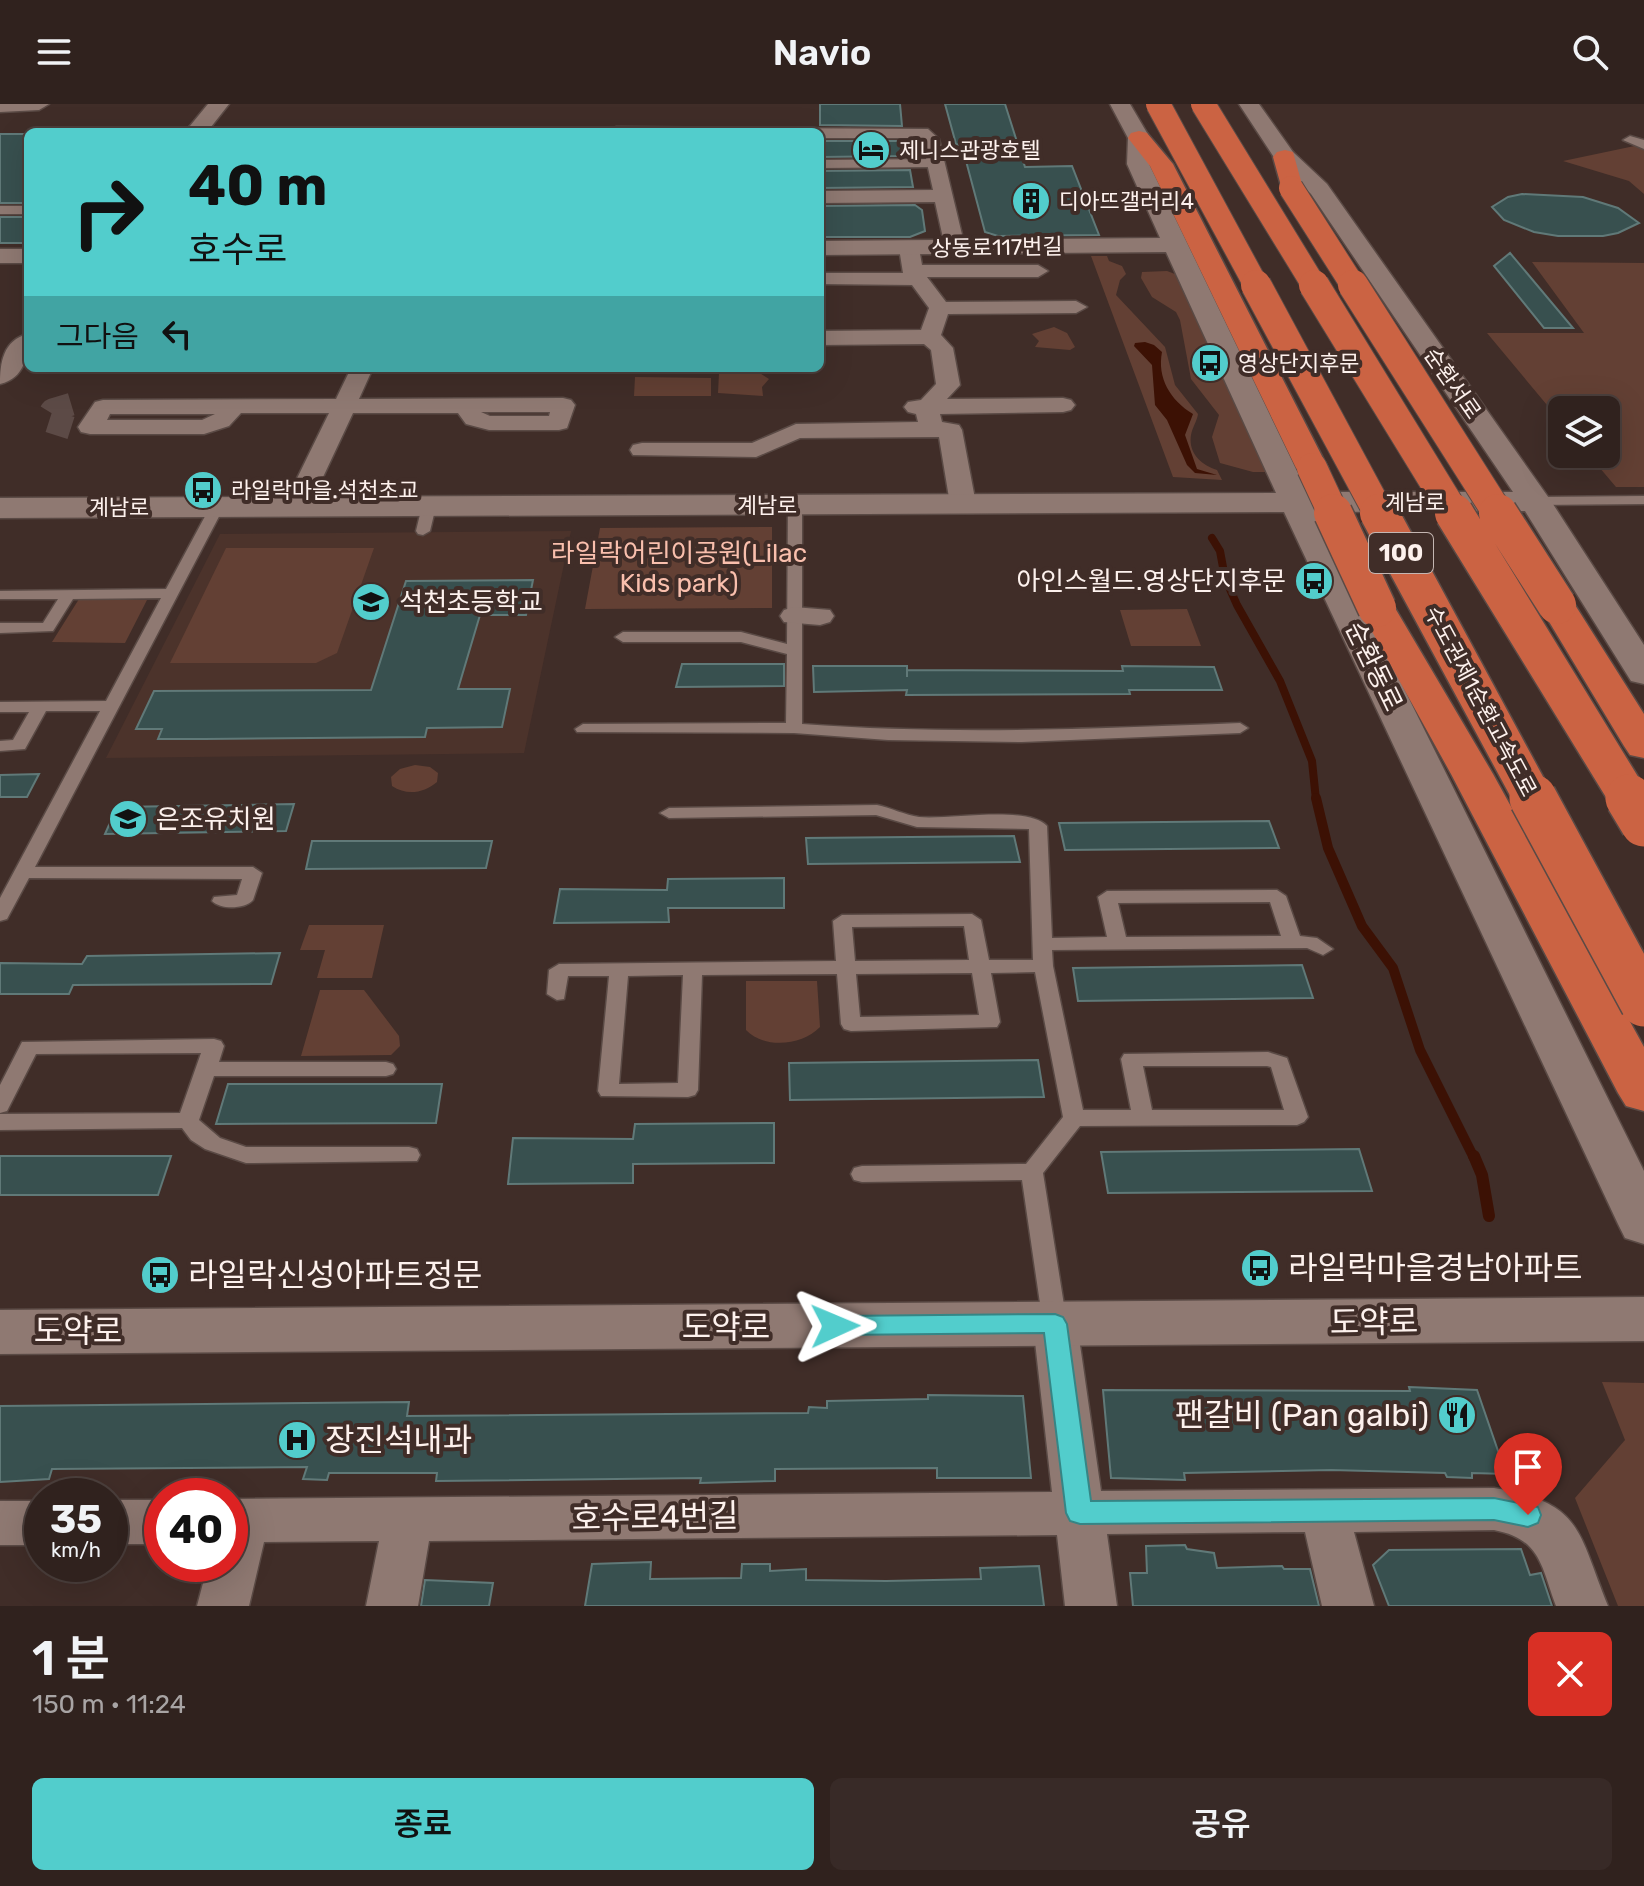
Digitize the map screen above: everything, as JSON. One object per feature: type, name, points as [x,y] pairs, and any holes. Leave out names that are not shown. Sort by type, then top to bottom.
[{"type":"highway","name":"수도권제1순환고속도로","points":[[1158,104],[1644,1003]]},
{"type":"highway","name":"100","points":[[1203,104],[1644,823]]},
{"type":"highway","points":[[1139,138],[1161,164],[1377,608],[1480,788],[1644,1093]]},
{"type":"highway","points":[[1285,157],[1291,188],[1644,746]]},
{"type":"street","points":[[0,106],[39,104]]},
{"type":"street","points":[[199,128],[219,104]]},
{"type":"street","name":"순환서로","points":[[1249,104],[1285,157],[1319,189],[1535,501],[1644,673]]},
{"type":"street","name":"순환동로","points":[[1120,105],[1139,138],[1138,164],[1295,502],[1644,1224]]},
{"type":"street","points":[[824,131],[907,131],[922,133],[930,139],[955,247]]},
{"type":"street","points":[[824,164],[936,163]]},
{"type":"street","points":[[824,197],[943,196]]},
{"type":"street","points":[[0,210],[24,210]]},
{"type":"street","name":"상동로117번길","points":[[824,249],[913,266],[955,247],[1175,245]]},
{"type":"street","points":[[0,256],[24,256]]},
{"type":"street","points":[[826,279],[913,266],[1038,271]]},
{"type":"street","points":[[913,266],[940,308]]},
{"type":"street","points":[[940,308],[1076,307]]},
{"type":"street","points":[[929,337],[940,308]]},
{"type":"street","points":[[824,338],[929,337],[942,348],[948,385],[936,422],[963,504]]},
{"type":"street","points":[[0,376],[24,347]]},
{"type":"street","points":[[296,507],[360,372]]},
{"type":"street","points":[[642,450],[756,450],[796,431],[936,422],[1051,429],[1054,405]]},
{"type":"street","points":[[81,428],[103,407],[465,406]]},
{"type":"street","name":"계남로","points":[[0,508],[296,507],[426,519],[795,505],[1535,501]]},
{"type":"street","name":"도약로","points":[[0,1332],[1644,1319]]},
{"type":"street","points":[[1055,1324],[1091,1606]]},
{"type":"street","name":"호수로4번길","points":[[248,1521],[1494,1509],[1528,1515],[1554,1534],[1582,1606]]},
{"type":"street","points":[[1324,1511],[1348,1606]]},
{"type":"street","points":[[392,1606],[408,1519]]},
{"type":"street","points":[[223,1606],[227,1582]]},
{"type":"lane","points":[[1535,501],[1644,500]]},
{"type":"lane","points":[[794,728],[794,651],[807,616],[795,505]]},
{"type":"lane","points":[[2,908],[217,507]]},
{"type":"lane","points":[[0,595],[171,593]]},
{"type":"lane","points":[[0,628],[48,628],[68,594]]},
{"type":"lane","points":[[623,637],[741,637],[794,651]]},
{"type":"lane","points":[[0,707],[111,706]]},
{"type":"lane","points":[[0,746],[19,745],[40,707]]},
{"type":"lane","points":[[583,729],[794,728],[888,735],[1007,737],[1240,728]]},
{"type":"lane","points":[[669,813],[877,810],[917,822],[1026,822],[1038,826],[1043,966],[1074,1118],[1032,1172],[1055,1324]]},
{"type":"lane","points":[[23,872],[253,873],[244,900],[221,901]]},
{"type":"lane","points":[[1118,943],[1107,897],[1277,896],[1292,942]]},
{"type":"lane","points":[[972,920],[990,1022],[851,1024],[846,968],[842,921],[972,920]]},
{"type":"lane","points":[[1043,944],[1310,942],[1323,949]]},
{"type":"lane","points":[[557,994],[559,970],[1043,966]]},
{"type":"lane","points":[[619,970],[608,1091],[688,1090],[693,969]]},
{"type":"lane","points":[[0,1106],[29,1047],[214,1046],[188,1120],[195,1133],[221,1149],[246,1155],[409,1155]]},
{"type":"lane","points":[[1074,1118],[1297,1117],[1280,1063],[1268,1059],[1131,1059],[1143,1117]]},
{"type":"lane","points":[[206,1069],[386,1069]]},
{"type":"lane","points":[[0,1122],[188,1120]]},
{"type":"lane","points":[[862,1174],[1032,1172]]},
{"type":"shaded area","points":[[1145,342],[1162,352],[1162,371],[1167,388],[1193,414],[1185,435],[1197,469],[1217,475],[1195,473],[1187,465],[1167,420],[1155,405],[1152,365],[1134,346],[1135,343]]},
{"type":"shaded area","name":"석천초등학교","points":[[571,531],[524,753],[106,758],[220,534]]},
{"type":"green space","points":[[1644,144],[1644,194],[1629,181],[1563,161]]},
{"type":"green space","points":[[1091,256],[1107,256],[1109,261],[1122,266],[1126,274],[1120,280],[1116,295],[1165,347],[1175,385],[1198,414],[1191,435],[1194,453],[1206,465],[1217,470],[1222,480],[1173,477]]},
{"type":"green space","points":[[1532,262],[1644,263],[1644,487],[1616,487],[1600,468],[1620,468],[1620,396],[1548,396],[1548,406],[1487,333],[1584,333]]},
{"type":"green space","points":[[1167,271],[1175,274],[1266,472],[1253,472],[1220,463],[1212,437],[1219,415],[1191,379],[1180,320],[1176,312],[1152,297],[1141,278],[1142,272]]},
{"type":"green space","points":[[1054,327],[1067,333],[1075,347],[1070,350],[1035,347],[1039,341],[1032,334]]},
{"type":"green space","points":[[758,372],[769,379],[762,387],[763,396],[718,393],[719,373]]},
{"type":"green space","points":[[635,377],[711,378],[711,396],[634,396]]},
{"type":"green space","name":"라일락어린이공원(Lilac Kids park)","points":[[772,527],[772,608],[585,609],[600,528]]},
{"type":"green space","points":[[226,548],[374,548],[337,653],[316,663],[170,663]]},
{"type":"green space","points":[[79,599],[147,600],[125,643],[52,642]]},
{"type":"green space","points":[[1187,609],[1201,646],[1131,646],[1120,610]]},
{"type":"green space","points":[[415,765],[430,767],[438,773],[437,782],[415,792],[392,786],[391,777],[400,769]]},
{"type":"green space","points":[[309,925],[384,925],[372,978],[317,978],[325,950],[300,950]]},
{"type":"green space","points":[[746,981],[817,981],[820,1027],[803,1038],[783,1043],[754,1036],[746,1030]]},
{"type":"green space","points":[[320,990],[364,990],[399,1036],[400,1046],[391,1055],[301,1056]]},
{"type":"green space","points":[[1602,1382],[1644,1383],[1644,1606],[1618,1606],[1575,1498],[1625,1440]]},
{"type":"building","points":[[820,104],[900,104],[902,126],[820,125]]},
{"type":"building","name":"디아뜨갤러리4","points":[[945,104],[1005,104],[1025,167],[1072,166],[1099,235],[998,236],[985,232],[962,146],[956,144]]},
{"type":"building","points":[[0,134],[24,134],[24,203],[0,203]]},
{"type":"building","name":"제니스관광호텔","points":[[824,141],[902,141],[903,156],[824,157]]},
{"type":"building","points":[[910,170],[913,187],[824,188],[824,171]]},
{"type":"building","points":[[1522,194],[1583,197],[1618,208],[1639,223],[1603,236],[1558,236],[1534,232],[1504,220],[1492,207],[1508,197]]},
{"type":"building","points":[[915,205],[922,210],[925,231],[910,237],[824,237],[824,206]]},
{"type":"building","points":[[0,217],[24,217],[24,243],[0,243]]},
{"type":"building","points":[[1510,253],[1573,328],[1544,328],[1494,266]]},
{"type":"building","points":[[533,580],[526,615],[480,615],[458,689],[510,689],[502,727],[427,728],[425,737],[204,739],[158,739],[162,729],[136,729],[154,691],[371,690],[406,581]]},
{"type":"building","points":[[682,664],[784,664],[784,686],[676,687]]},
{"type":"building","points":[[813,666],[907,666],[907,670],[1123,671],[1122,666],[1214,667],[1222,690],[1129,690],[1130,694],[906,695],[907,690],[814,692]]},
{"type":"building","points":[[39,774],[27,797],[0,797],[0,775]]},
{"type":"building","points":[[294,804],[286,831],[105,834],[117,807]]},
{"type":"building","points":[[1269,821],[1279,848],[1065,850],[1059,823]]},
{"type":"building","points":[[1014,836],[1020,862],[808,864],[806,838]]},
{"type":"building","points":[[312,841],[492,841],[486,868],[306,869]]},
{"type":"building","points":[[784,878],[784,908],[668,908],[669,922],[554,923],[560,889],[667,890],[668,879]]},
{"type":"building","points":[[280,953],[271,984],[73,985],[69,994],[0,994],[0,963],[82,964],[87,956]]},
{"type":"building","points":[[1302,965],[1313,998],[1078,1001],[1073,968]]},
{"type":"building","points":[[1038,1060],[1044,1097],[790,1100],[789,1063]]},
{"type":"building","points":[[228,1084],[442,1084],[436,1123],[216,1124]]},
{"type":"building","points":[[774,1123],[774,1163],[633,1164],[633,1183],[508,1184],[513,1138],[633,1139],[635,1124]]},
{"type":"building","points":[[1359,1149],[1372,1191],[1108,1193],[1101,1152]]},
{"type":"building","points":[[0,1156],[171,1156],[158,1195],[0,1195]]},
{"type":"building","points":[[1409,1387],[1477,1390],[1506,1474],[1472,1473],[1472,1478],[1447,1477],[1445,1473],[1331,1470],[1184,1473],[1185,1480],[1111,1478],[1103,1390],[1410,1391]]},
{"type":"building","points":[[928,1395],[1023,1396],[1031,1478],[937,1478],[937,1468],[775,1469],[775,1481],[700,1483],[701,1478],[436,1481],[437,1473],[329,1473],[327,1480],[303,1479],[307,1467],[52,1469],[49,1478],[0,1482],[0,1406],[409,1402],[407,1416],[808,1413],[809,1407],[827,1408],[827,1401],[928,1399]]},
{"type":"building","points":[[1185,1545],[1187,1549],[1214,1553],[1217,1568],[1282,1566],[1284,1569],[1310,1569],[1319,1606],[1133,1606],[1130,1573],[1147,1573],[1146,1546]]},
{"type":"building","points":[[1521,1549],[1530,1575],[1541,1573],[1552,1606],[1389,1606],[1373,1565],[1389,1550]]},
{"type":"building","points":[[651,1562],[650,1579],[741,1578],[742,1564],[770,1564],[770,1571],[806,1569],[806,1580],[886,1581],[981,1579],[980,1568],[1039,1566],[1044,1606],[585,1606],[592,1564]]},
{"type":"building","points":[[425,1580],[493,1583],[489,1606],[421,1606]]},
{"type":"waterway","points":[[1212,538],[1220,551],[1225,578],[1237,605],[1280,681],[1312,761],[1316,800]]},
{"type":"waterway","points":[[1316,798],[1328,848],[1362,926],[1393,968],[1420,1050],[1474,1158]]},
{"type":"waterway","points":[[1474,1156],[1482,1175],[1489,1216]]},
{"type":"tunnel","points":[[71,428],[46,420],[52,410],[72,404]]},
{"type":"place","name":"제니스관광호텔","points":[[871,150]]},
{"type":"place","name":"디아뜨갤러리4","points":[[1031,201]]},
{"type":"place","name":"영상단지후문","points":[[1210,363]]},
{"type":"place","name":"라일락마을.석천초교","points":[[203,490]]},
{"type":"place","name":"아인스월드.영상단지후문","points":[[1314,581]]},
{"type":"place","name":"석천초등학교","points":[[371,602]]},
{"type":"place","name":"은조유치원","points":[[128,819]]},
{"type":"place","name":"라일락마을경남아파트","points":[[1260,1268]]},
{"type":"place","name":"라일락신성아파트정문","points":[[160,1275]]},
{"type":"place","name":"팬갈비 (Pan galbi)","points":[[1457,1415]]},
{"type":"place","name":"장진석내과","points":[[297,1440]]},
{"type":"route","points":[[835,1326],[1055,1324],[1080,1513],[1494,1509],[1528,1515]]}]
